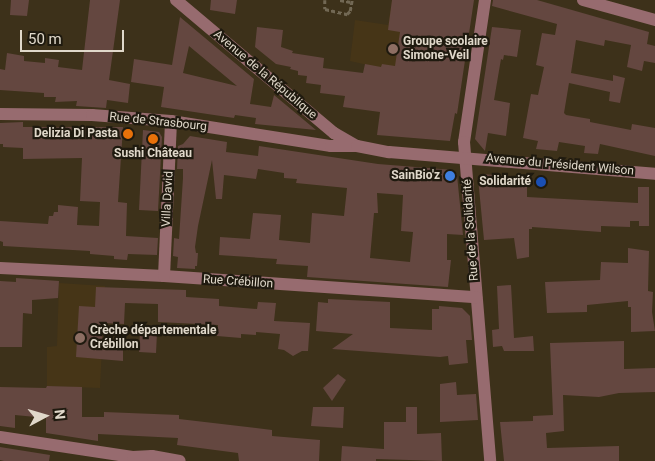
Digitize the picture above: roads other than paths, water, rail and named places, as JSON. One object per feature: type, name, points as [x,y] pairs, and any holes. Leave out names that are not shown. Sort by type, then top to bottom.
[{"type":"street","name":"Avenue de la République","points":[[176,0],[334,133],[357,146]]},
{"type":"street","name":"Rue de la Solidarité","points":[[485,0],[464,142],[490,461]]},
{"type":"street","points":[[583,0],[655,20]]},
{"type":"street","name":"Rue de Strasbourg","points":[[0,114],[92,115],[171,121],[316,143],[357,146],[389,152],[465,158]]},
{"type":"street","name":"Villa David","points":[[164,276],[171,121]]},
{"type":"street","points":[[316,143],[326,126]]},
{"type":"street","name":"Avenue du Président Wilson","points":[[465,158],[655,174]]},
{"type":"street","name":"Rue Crébillon","points":[[0,268],[164,276],[476,297]]},
{"type":"street","points":[[0,437],[133,457],[152,456],[180,461]]},
{"type":"place","name":"Groupe scolaire Simone-Veil","points":[[393,49]]},
{"type":"place","name":"Delizia Di Pasta","points":[[128,134]]},
{"type":"place","name":"Sushi Château","points":[[153,139]]},
{"type":"place","name":"SainBio'z","points":[[450,176]]},
{"type":"place","name":"Solidarité","points":[[541,182]]},
{"type":"place","name":"Crèche départementale Crébillon","points":[[80,338]]}]
